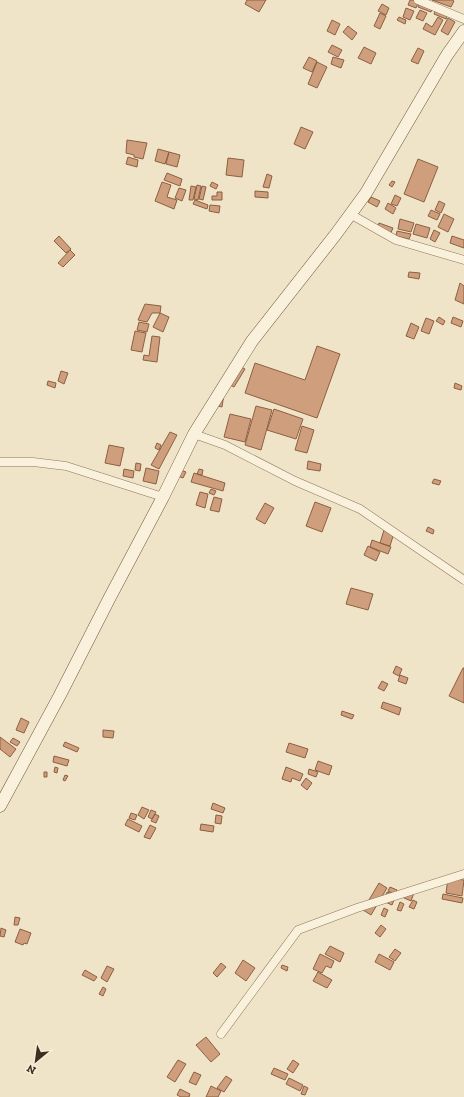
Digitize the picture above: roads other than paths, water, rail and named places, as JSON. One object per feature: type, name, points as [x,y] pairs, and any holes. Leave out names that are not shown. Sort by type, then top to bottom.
[{"type":"street","points":[[418,0],[464,19]]},
{"type":"street","points":[[0,806],[60,695],[194,434],[252,341],[366,193],[446,54],[464,31]]},
{"type":"street","points":[[350,214],[396,240],[464,260]]},
{"type":"street","points":[[194,434],[225,445],[295,481],[360,509],[464,580]]},
{"type":"street","points":[[0,462],[33,462],[66,466],[163,497]]},
{"type":"street","points":[[221,1034],[298,930],[357,908],[464,874]]}]
